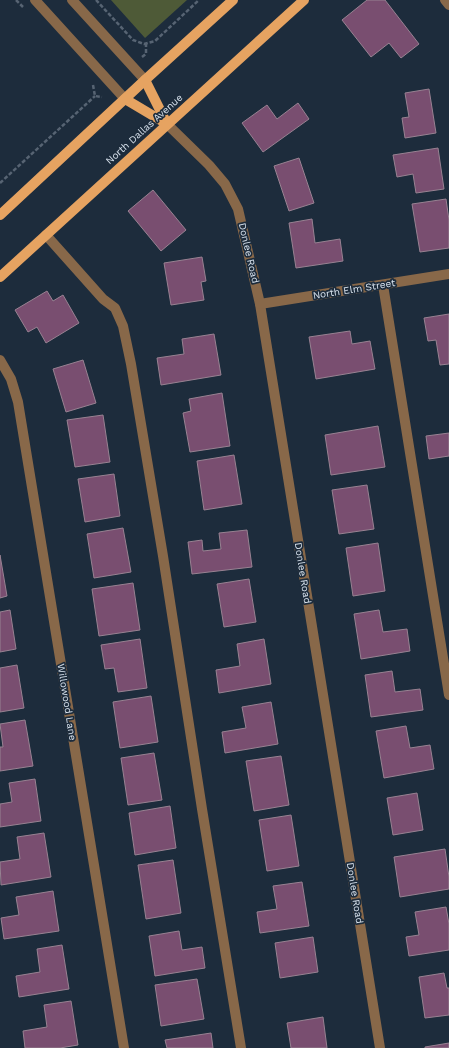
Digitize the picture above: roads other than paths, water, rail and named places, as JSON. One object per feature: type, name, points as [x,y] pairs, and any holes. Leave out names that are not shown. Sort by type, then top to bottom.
[{"type":"main road","points":[[0,215],[233,0]]},
{"type":"main road","name":"North Dallas Avenue","points":[[0,277],[304,0]]},
{"type":"main road","points":[[145,80],[167,124]]},
{"type":"main road","points":[[125,99],[167,124]]},
{"type":"street","points":[[35,0],[125,99]]},
{"type":"street","points":[[72,0],[145,80]]},
{"type":"street","points":[[445,0],[449,5]]},
{"type":"street","name":"Donlee Road","points":[[167,124],[209,165],[221,179],[238,209],[260,304],[380,1048]]},
{"type":"street","points":[[46,234],[103,299],[115,308],[123,326],[131,364],[164,556],[204,817],[242,1048]]},
{"type":"street","name":"North Elm Street","points":[[260,304],[449,274]]},
{"type":"street","points":[[383,285],[449,695]]},
{"type":"street","name":"Willowood Lane","points":[[0,360],[11,379],[18,402],[124,1048]]}]
